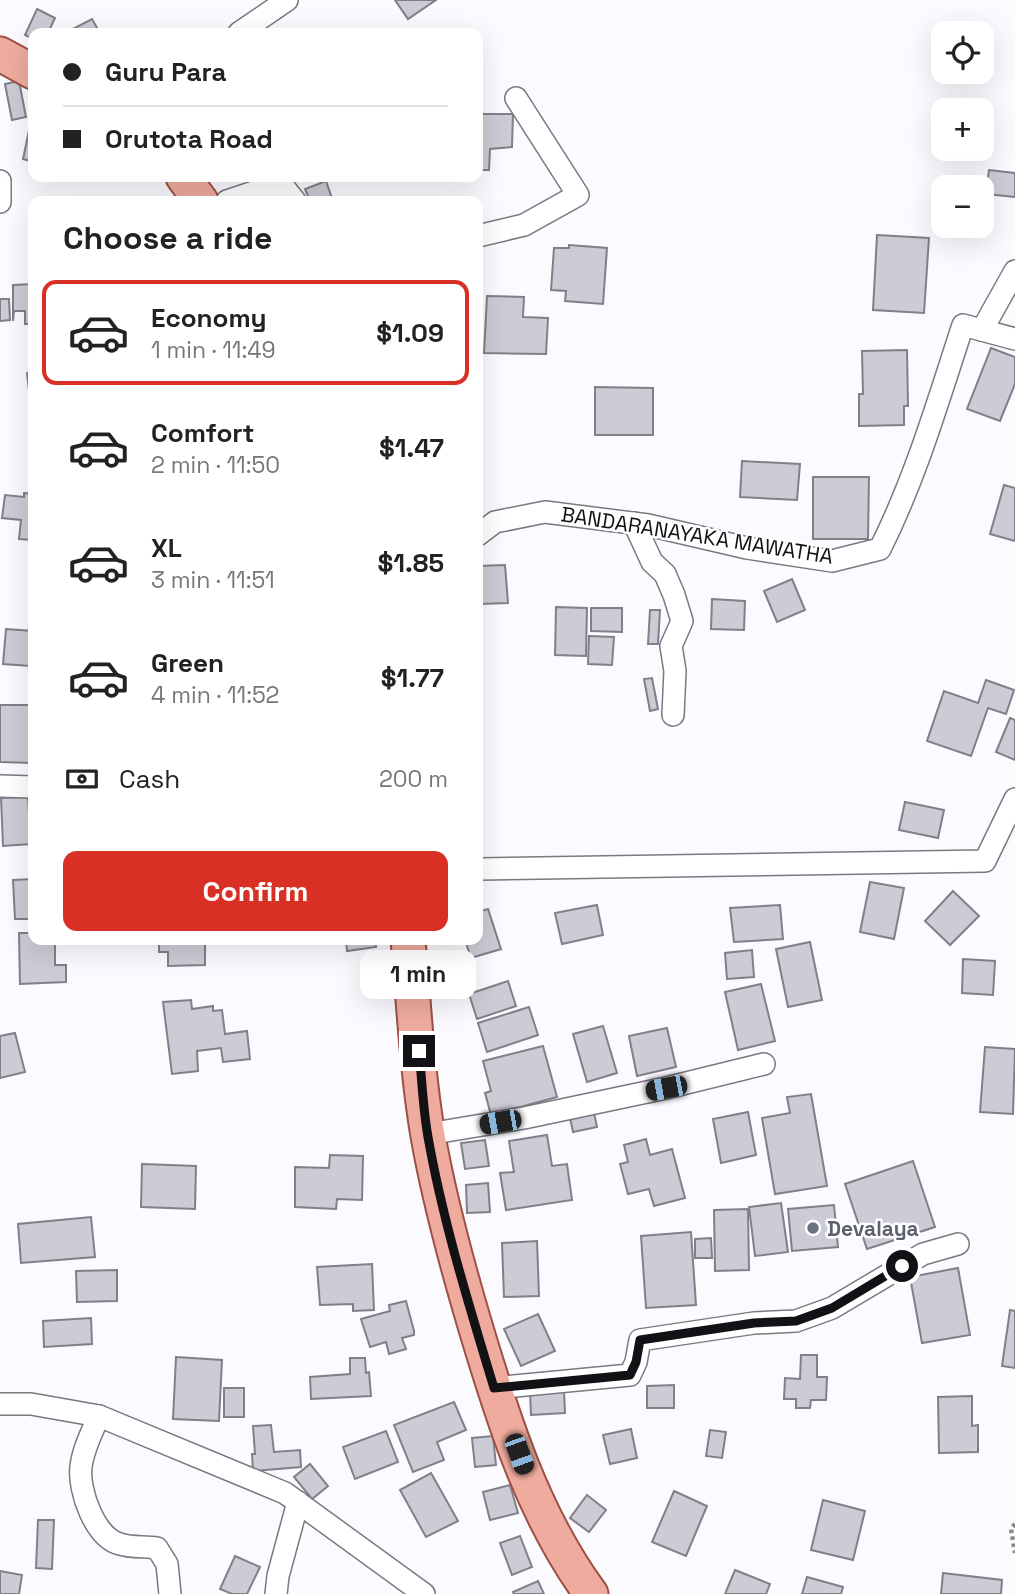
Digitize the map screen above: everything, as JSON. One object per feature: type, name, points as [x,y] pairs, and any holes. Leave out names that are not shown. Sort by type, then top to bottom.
[{"type":"main road","points":[[0,54],[28,69]]},
{"type":"main road","points":[[409,945],[428,1134],[463,1285],[494,1388],[535,1499],[569,1564],[591,1594]]},
{"type":"street","points":[[246,28],[287,0]]},
{"type":"street","points":[[483,235],[524,225],[578,195],[516,99]]},
{"type":"street","points":[[0,181],[0,202]]},
{"type":"street","points":[[242,196],[265,188],[283,186],[291,196]]},
{"type":"street","points":[[1015,271],[982,330],[1015,339]]},
{"type":"street","name":"BANDARANAYAKA MAWATHA","points":[[483,531],[495,522],[545,512],[634,523],[747,548],[832,561],[880,549],[899,512],[932,421],[962,325],[982,330]]},
{"type":"street","points":[[634,523],[652,562],[665,574],[682,621],[671,646],[675,671],[673,715]]},
{"type":"street","points":[[0,786],[28,787]]},
{"type":"street","points":[[483,869],[985,861],[1015,799]]},
{"type":"street","points":[[428,1134],[524,1118],[764,1064]]},
{"type":"street","points":[[494,1388],[630,1375],[636,1362],[640,1340],[754,1323],[796,1321],[832,1308],[923,1254],[958,1244]]},
{"type":"street","points":[[0,1404],[31,1404],[99,1416],[236,1471],[285,1493],[424,1594]]},
{"type":"street","points":[[99,1416],[80,1469],[90,1511],[100,1531],[118,1544],[157,1548],[167,1564],[170,1594]]},
{"type":"street","points":[[276,1594],[278,1576],[298,1502]]},
{"type":"path","points":[[1015,1524],[1011,1529],[1015,1553]]},
{"type":"building","points":[[395,0],[436,0],[408,19]]},
{"type":"building","points":[[37,9],[55,18],[50,28],[28,28]]},
{"type":"building","points":[[92,19],[97,28],[75,28]]},
{"type":"building","points":[[19,81],[26,117],[12,120],[5,84]]},
{"type":"building","points":[[483,114],[513,114],[512,147],[490,149],[489,170],[483,170]]},
{"type":"building","points":[[28,135],[28,160],[23,159]]},
{"type":"building","points":[[989,170],[1015,173],[1015,197],[994,195],[994,175],[988,175]]},
{"type":"building","points":[[326,182],[331,196],[308,196],[305,189]]},
{"type":"building","points":[[877,235],[929,238],[924,313],[873,310]]},
{"type":"building","points":[[569,245],[607,248],[603,304],[565,301],[566,291],[551,290],[554,248],[569,248]]},
{"type":"building","points":[[28,284],[28,324],[25,324],[25,311],[14,311],[13,321],[13,285]]},
{"type":"building","points":[[487,296],[524,297],[523,317],[548,318],[546,354],[484,353]]},
{"type":"building","points":[[0,299],[9,299],[10,320],[0,321]]},
{"type":"building","points":[[991,348],[1015,357],[1015,384],[1000,421],[967,409]]},
{"type":"building","points":[[907,350],[908,406],[904,406],[904,425],[859,426],[859,394],[863,394],[862,351]]},
{"type":"building","points":[[595,387],[653,388],[653,435],[595,435]]},
{"type":"building","points":[[742,461],[800,464],[797,500],[740,497]]},
{"type":"building","points":[[813,477],[869,477],[868,539],[813,539]]},
{"type":"building","points":[[1004,485],[1015,488],[1015,541],[990,534]]},
{"type":"building","points":[[24,493],[28,493],[28,540],[19,539],[21,520],[2,518],[5,495],[24,497]]},
{"type":"building","points":[[505,565],[508,603],[483,604],[483,566]]},
{"type":"building","points":[[792,579],[805,610],[777,622],[764,591]]},
{"type":"building","points":[[712,599],[745,601],[744,630],[711,629]]},
{"type":"building","points":[[556,607],[587,608],[586,656],[555,655]]},
{"type":"building","points":[[591,608],[622,608],[622,632],[591,631]]},
{"type":"building","points":[[650,610],[660,610],[658,644],[648,644]]},
{"type":"building","points":[[6,629],[28,631],[28,666],[3,664]]},
{"type":"building","points":[[589,636],[614,637],[612,665],[588,664]]},
{"type":"building","points":[[652,678],[658,709],[650,711],[644,679]]},
{"type":"building","points":[[986,680],[1014,690],[1006,714],[988,708],[971,756],[927,741],[944,691],[978,703]]},
{"type":"building","points":[[0,705],[28,705],[28,763],[0,762]]},
{"type":"building","points":[[1010,718],[1015,720],[1015,760],[996,752]]},
{"type":"building","points":[[28,797],[28,844],[3,846],[1,798]]},
{"type":"building","points":[[905,802],[944,810],[938,838],[899,830]]},
{"type":"building","points":[[28,879],[28,919],[15,919],[13,880]]},
{"type":"building","points":[[870,882],[904,888],[894,939],[860,932]]},
{"type":"building","points":[[953,891],[979,916],[950,945],[925,921]]},
{"type":"building","points":[[597,905],[603,935],[562,944],[555,913]]},
{"type":"building","points":[[780,905],[783,939],[734,942],[730,908]]},
{"type":"building","points":[[488,909],[501,949],[471,958],[467,945],[483,945],[483,910]]},
{"type":"building","points":[[19,933],[28,933],[28,945],[55,945],[55,965],[66,965],[66,982],[20,984]]},
{"type":"building","points":[[810,942],[822,1000],[788,1007],[776,949]]},
{"type":"building","points":[[159,945],[205,945],[205,965],[168,966],[168,952],[159,952]]},
{"type":"building","points":[[346,945],[376,945],[376,947],[347,951]]},
{"type":"building","points":[[752,950],[754,977],[727,979],[725,953]]},
{"type":"building","points":[[963,959],[995,961],[993,995],[962,993]]},
{"type":"building","points":[[508,981],[516,1006],[477,1019],[469,994]]},
{"type":"building","points":[[761,984],[775,1041],[738,1050],[725,992]]},
{"type":"building","points":[[191,1000],[192,1009],[213,1006],[213,1011],[222,1010],[225,1034],[247,1031],[250,1059],[223,1062],[221,1048],[197,1051],[198,1071],[172,1074],[163,1002]]},
{"type":"building","points":[[529,1007],[538,1035],[487,1052],[478,1023]]},
{"type":"building","points":[[603,1026],[617,1073],[587,1082],[573,1034]]},
{"type":"building","points":[[667,1028],[676,1067],[637,1076],[629,1036]]},
{"type":"building","points":[[15,1033],[25,1072],[0,1078],[0,1036]]},
{"type":"building","points":[[543,1046],[557,1097],[491,1115],[485,1093],[491,1091],[483,1061]]},
{"type":"building","points":[[985,1047],[1015,1049],[1013,1114],[980,1112]]},
{"type":"building","points":[[811,1094],[827,1186],[775,1194],[762,1118],[790,1113],[787,1097]]},
{"type":"building","points":[[593,1108],[597,1127],[573,1132],[569,1113]]},
{"type":"building","points":[[748,1112],[756,1155],[721,1163],[713,1119]]},
{"type":"building","points":[[547,1135],[552,1166],[567,1164],[572,1200],[506,1210],[500,1173],[514,1172],[509,1141]]},
{"type":"building","points":[[646,1139],[650,1155],[672,1149],[685,1198],[654,1206],[649,1189],[628,1194],[620,1164],[628,1162],[624,1145]]},
{"type":"building","points":[[485,1140],[489,1166],[465,1169],[461,1143]]},
{"type":"building","points":[[330,1155],[363,1156],[362,1200],[337,1199],[336,1209],[295,1207],[295,1167],[329,1168]]},
{"type":"building","points":[[913,1161],[935,1227],[867,1249],[845,1184]]},
{"type":"building","points":[[142,1164],[196,1166],[195,1209],[141,1207]]},
{"type":"building","points":[[488,1183],[490,1212],[467,1213],[466,1185]]},
{"type":"building","points":[[781,1203],[788,1252],[755,1256],[749,1207]]},
{"type":"building","name":"Devalaya","points":[[834,1205],[838,1247],[792,1251],[788,1209]]},
{"type":"building","points":[[748,1209],[749,1270],[715,1271],[714,1210]]},
{"type":"building","points":[[91,1217],[95,1257],[21,1263],[18,1224]]},
{"type":"building","points":[[691,1232],[696,1305],[646,1308],[641,1236]]},
{"type":"building","points":[[711,1238],[712,1258],[695,1258],[695,1239]]},
{"type":"building","points":[[537,1241],[539,1296],[504,1297],[502,1243]]},
{"type":"building","points":[[372,1264],[374,1310],[353,1311],[353,1304],[320,1305],[317,1267]]},
{"type":"building","points":[[958,1268],[970,1335],[922,1343],[910,1277]]},
{"type":"building","points":[[117,1270],[117,1301],[77,1302],[76,1271]]},
{"type":"building","points":[[406,1301],[414,1335],[402,1338],[406,1349],[389,1354],[386,1342],[370,1347],[361,1319],[390,1311],[389,1305]]},
{"type":"building","points":[[1010,1310],[1015,1311],[1015,1368],[1002,1366]]},
{"type":"building","points":[[538,1314],[555,1351],[521,1366],[504,1329]]},
{"type":"building","points":[[91,1318],[92,1344],[44,1347],[43,1321]]},
{"type":"building","points":[[801,1355],[817,1355],[817,1377],[827,1377],[826,1400],[811,1400],[810,1408],[796,1408],[796,1399],[784,1399],[785,1378],[800,1379]]},
{"type":"building","points":[[176,1357],[222,1360],[219,1421],[173,1419]]},
{"type":"building","points":[[350,1358],[365,1358],[371,1396],[311,1399],[310,1377],[350,1374]]},
{"type":"building","points":[[674,1385],[674,1408],[647,1408],[647,1386]]},
{"type":"building","points":[[224,1388],[244,1388],[244,1417],[224,1417]]},
{"type":"building","points":[[564,1389],[565,1413],[531,1415],[530,1391]]},
{"type":"building","points":[[972,1396],[972,1426],[978,1425],[978,1452],[939,1453],[938,1397]]},
{"type":"building","points":[[454,1402],[466,1430],[437,1442],[444,1460],[413,1472],[394,1425]]},
{"type":"building","points":[[271,1425],[274,1452],[300,1450],[301,1467],[253,1471],[253,1426]]},
{"type":"building","points":[[631,1429],[637,1458],[610,1464],[603,1435]]},
{"type":"building","points":[[710,1430],[726,1432],[722,1458],[706,1456]]},
{"type":"building","points":[[386,1431],[398,1462],[355,1479],[343,1447]]},
{"type":"building","points":[[493,1436],[496,1465],[475,1467],[472,1438]]},
{"type":"building","points":[[310,1464],[328,1486],[312,1499],[294,1477]]},
{"type":"building","points":[[431,1473],[458,1521],[426,1537],[400,1490]]},
{"type":"building","points":[[510,1485],[518,1513],[490,1520],[483,1492]]},
{"type":"building","points":[[674,1491],[707,1506],[686,1556],[652,1542]]},
{"type":"building","points":[[587,1495],[606,1510],[589,1532],[570,1518]]},
{"type":"building","points":[[823,1500],[865,1511],[853,1560],[811,1550]]},
{"type":"building","points":[[38,1520],[54,1520],[52,1569],[36,1568]]},
{"type":"building","points":[[520,1536],[532,1567],[512,1575],[500,1543]]},
{"type":"building","points":[[235,1556],[260,1567],[247,1594],[232,1594],[220,1589]]},
{"type":"building","points":[[735,1570],[770,1584],[766,1594],[725,1594]]},
{"type":"building","points":[[0,1571],[22,1575],[19,1594],[0,1594]]},
{"type":"building","points":[[943,1573],[1002,1580],[1001,1594],[941,1594]]},
{"type":"building","points":[[807,1577],[843,1587],[841,1594],[802,1594]]},
{"type":"building","points":[[538,1581],[544,1594],[513,1592]]},
{"type":"place","name":"Devalaya","points":[[813,1228]]},
{"type":"route","points":[[419,1051],[428,1134],[440,1191],[463,1285],[494,1388],[630,1375],[636,1362],[640,1340],[754,1323],[796,1321],[832,1308],[902,1266]]}]
